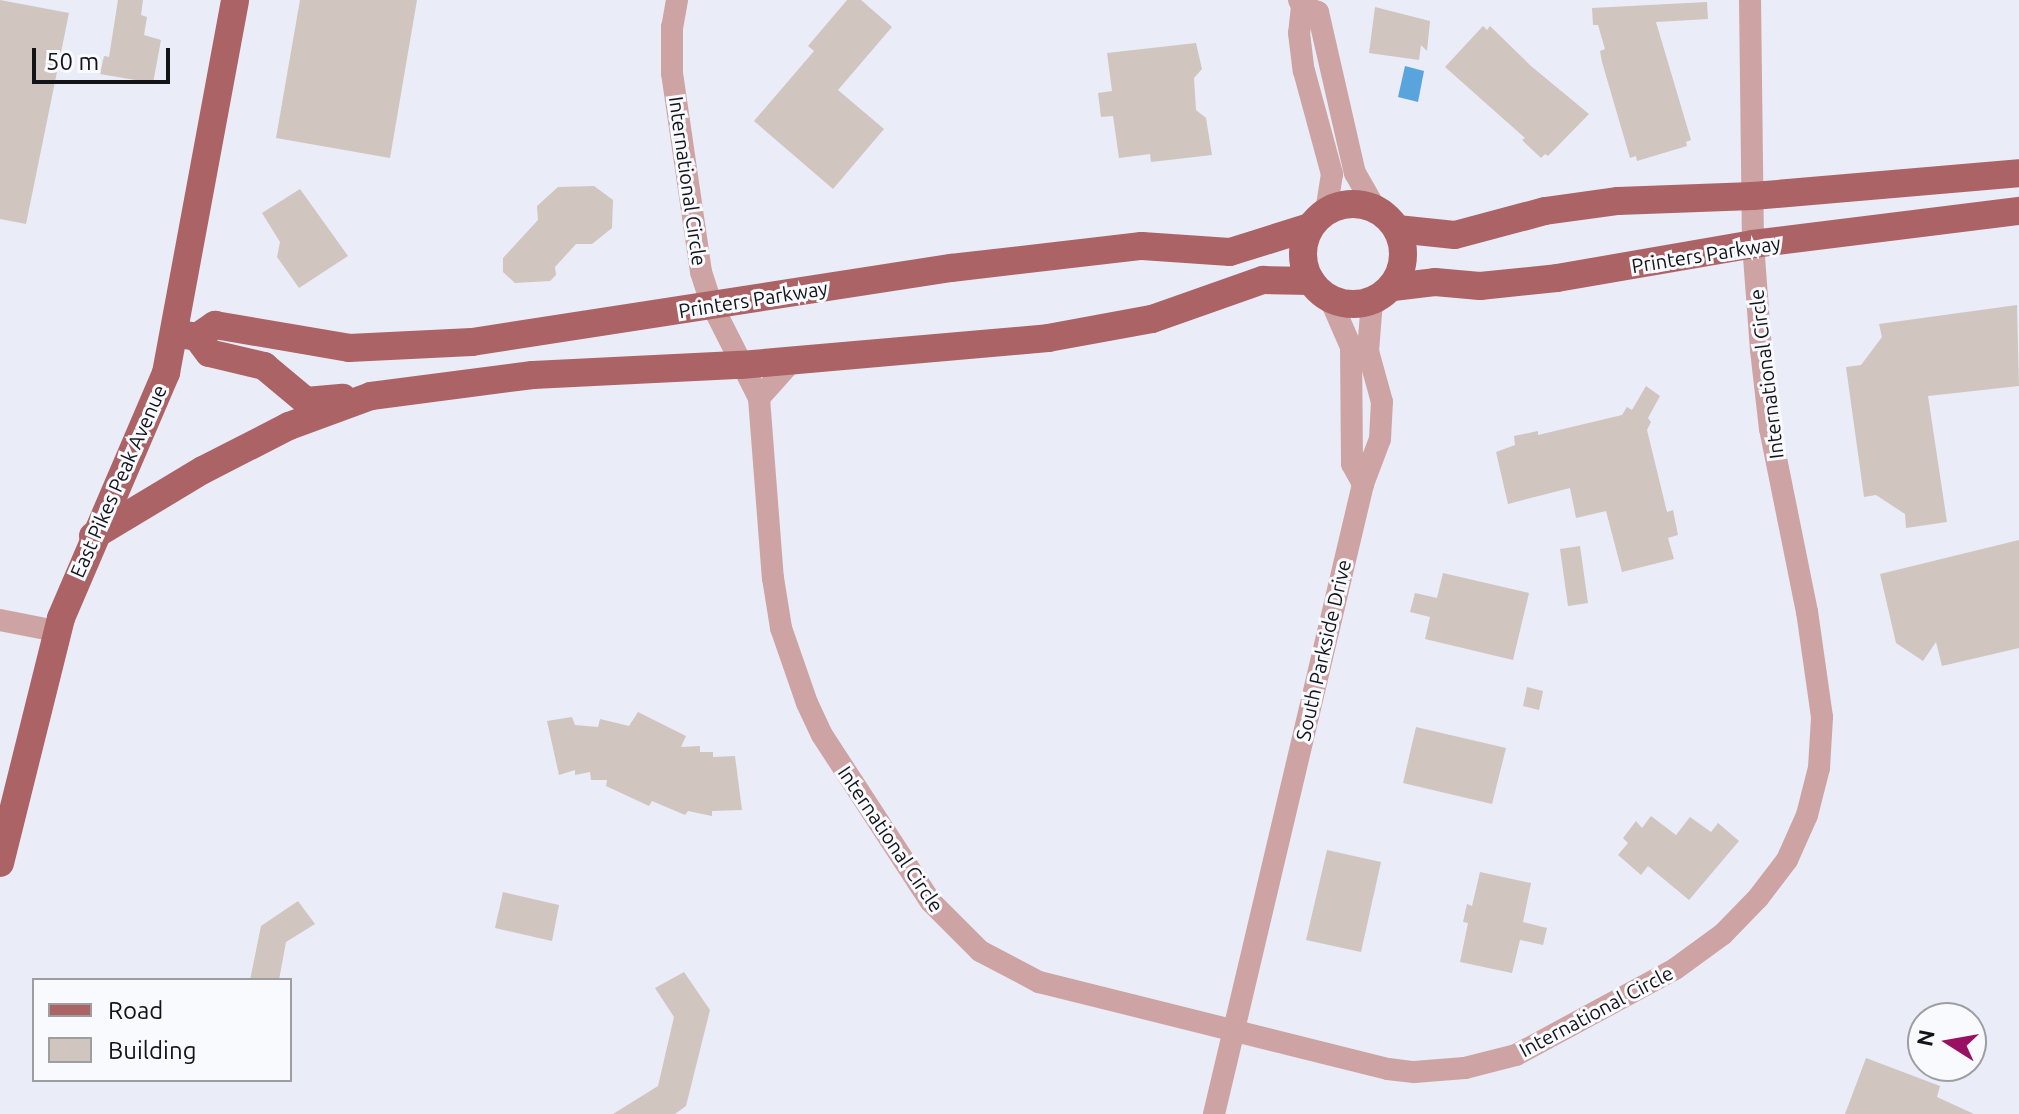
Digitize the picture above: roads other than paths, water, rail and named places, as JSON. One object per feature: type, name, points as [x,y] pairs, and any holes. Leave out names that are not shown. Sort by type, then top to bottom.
[{"type":"main road","name":"East Pikes Peak Avenue","points":[[0,863],[6,817],[56,631],[93,536],[185,335],[235,0]]},
{"type":"main road","points":[[1321,291],[1306,270],[1304,249],[1318,219],[1350,204],[1375,208],[1395,223],[1397,229],[1455,235],[1545,211],[1618,201],[1753,196],[2019,173]]},
{"type":"main road","name":"Printers Parkway","points":[[1382,294],[1435,282],[1480,286],[1557,278],[1753,244],[2019,211]]},
{"type":"main road","name":"Printers Parkway","points":[[185,335],[215,325],[349,348],[472,342],[937,270],[1142,246],[1230,252],[1318,219]]},
{"type":"main road","name":"South Parkside Drive","points":[[1382,294],[1403,269],[1403,245],[1397,229]]},
{"type":"main road","points":[[185,335],[209,353],[264,366],[306,401],[371,396],[533,375],[741,365],[1048,338],[1152,319],[1263,280],[1321,291],[1382,294]]},
{"type":"main road","points":[[93,536],[203,470],[289,426],[371,396]]},
{"type":"street","name":"International Circle","points":[[677,0],[672,27],[672,73],[701,272],[712,305],[759,398],[773,578],[781,628],[811,711],[839,765],[931,902],[980,951],[1039,982],[1388,1069],[1414,1072],[1465,1068],[1516,1055],[1703,950],[1745,913],[1787,860],[1799,838],[1814,791],[1819,768],[1822,717],[1807,612],[1770,429],[1753,244],[1750,0]]},
{"type":"street","points":[[1318,219],[1332,174],[1304,71],[1299,33],[1304,2],[1318,12],[1355,173],[1375,208]]},
{"type":"street","points":[[1321,291],[1351,347],[1352,464],[1363,484]]},
{"type":"street","name":"South Parkside Drive","points":[[1214,1114],[1363,484],[1380,439],[1382,402],[1368,351],[1382,294]]},
{"type":"street","points":[[759,398],[793,360]]},
{"type":"street","points":[[0,620],[56,631]]},
{"type":"water","points":[[1405,66],[1424,71],[1418,102],[1398,97]]}]
